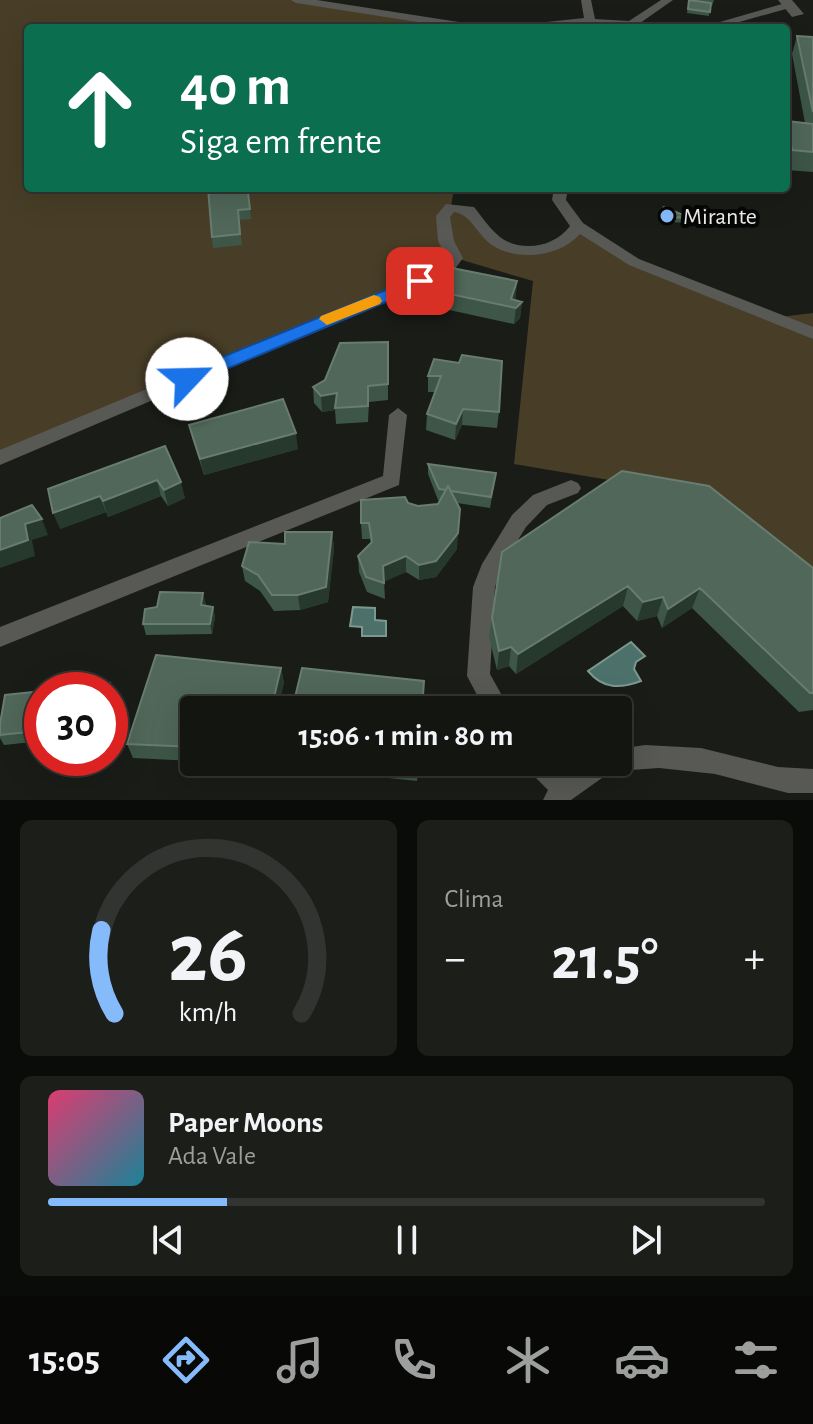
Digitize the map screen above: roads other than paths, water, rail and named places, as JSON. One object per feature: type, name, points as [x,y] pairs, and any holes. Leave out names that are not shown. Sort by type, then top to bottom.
[{"type":"street","points":[[296,0],[452,24]]},
{"type":"street","points":[[586,0],[590,22]]},
{"type":"street","points":[[632,24],[668,0]]},
{"type":"street","points":[[720,24],[790,6]]},
{"type":"street","points":[[537,24],[617,24]]},
{"type":"street","points":[[560,192],[559,200],[578,226],[634,262],[813,333]]},
{"type":"street","points":[[0,458],[446,270],[455,258],[446,241],[443,216],[451,207],[469,210],[480,226],[499,243],[518,249],[547,249],[570,239],[578,226]]},
{"type":"street","points":[[0,637],[392,480],[398,415]]},
{"type":"street","points":[[490,696],[478,676],[484,587],[492,564],[519,521],[540,500],[571,488]]},
{"type":"street","points":[[632,760],[660,756],[731,765],[769,779],[813,781]]},
{"type":"street","points":[[547,776],[560,794],[583,776]]},
{"type":"water","points":[[353,607],[375,608],[375,620],[386,621],[386,636],[362,636],[362,627],[350,626]]},
{"type":"water","points":[[631,642],[645,656],[636,662],[634,669],[641,681],[612,686],[588,671]]},
{"type":"place","name":"Mirante","points":[[667,216]]}]
